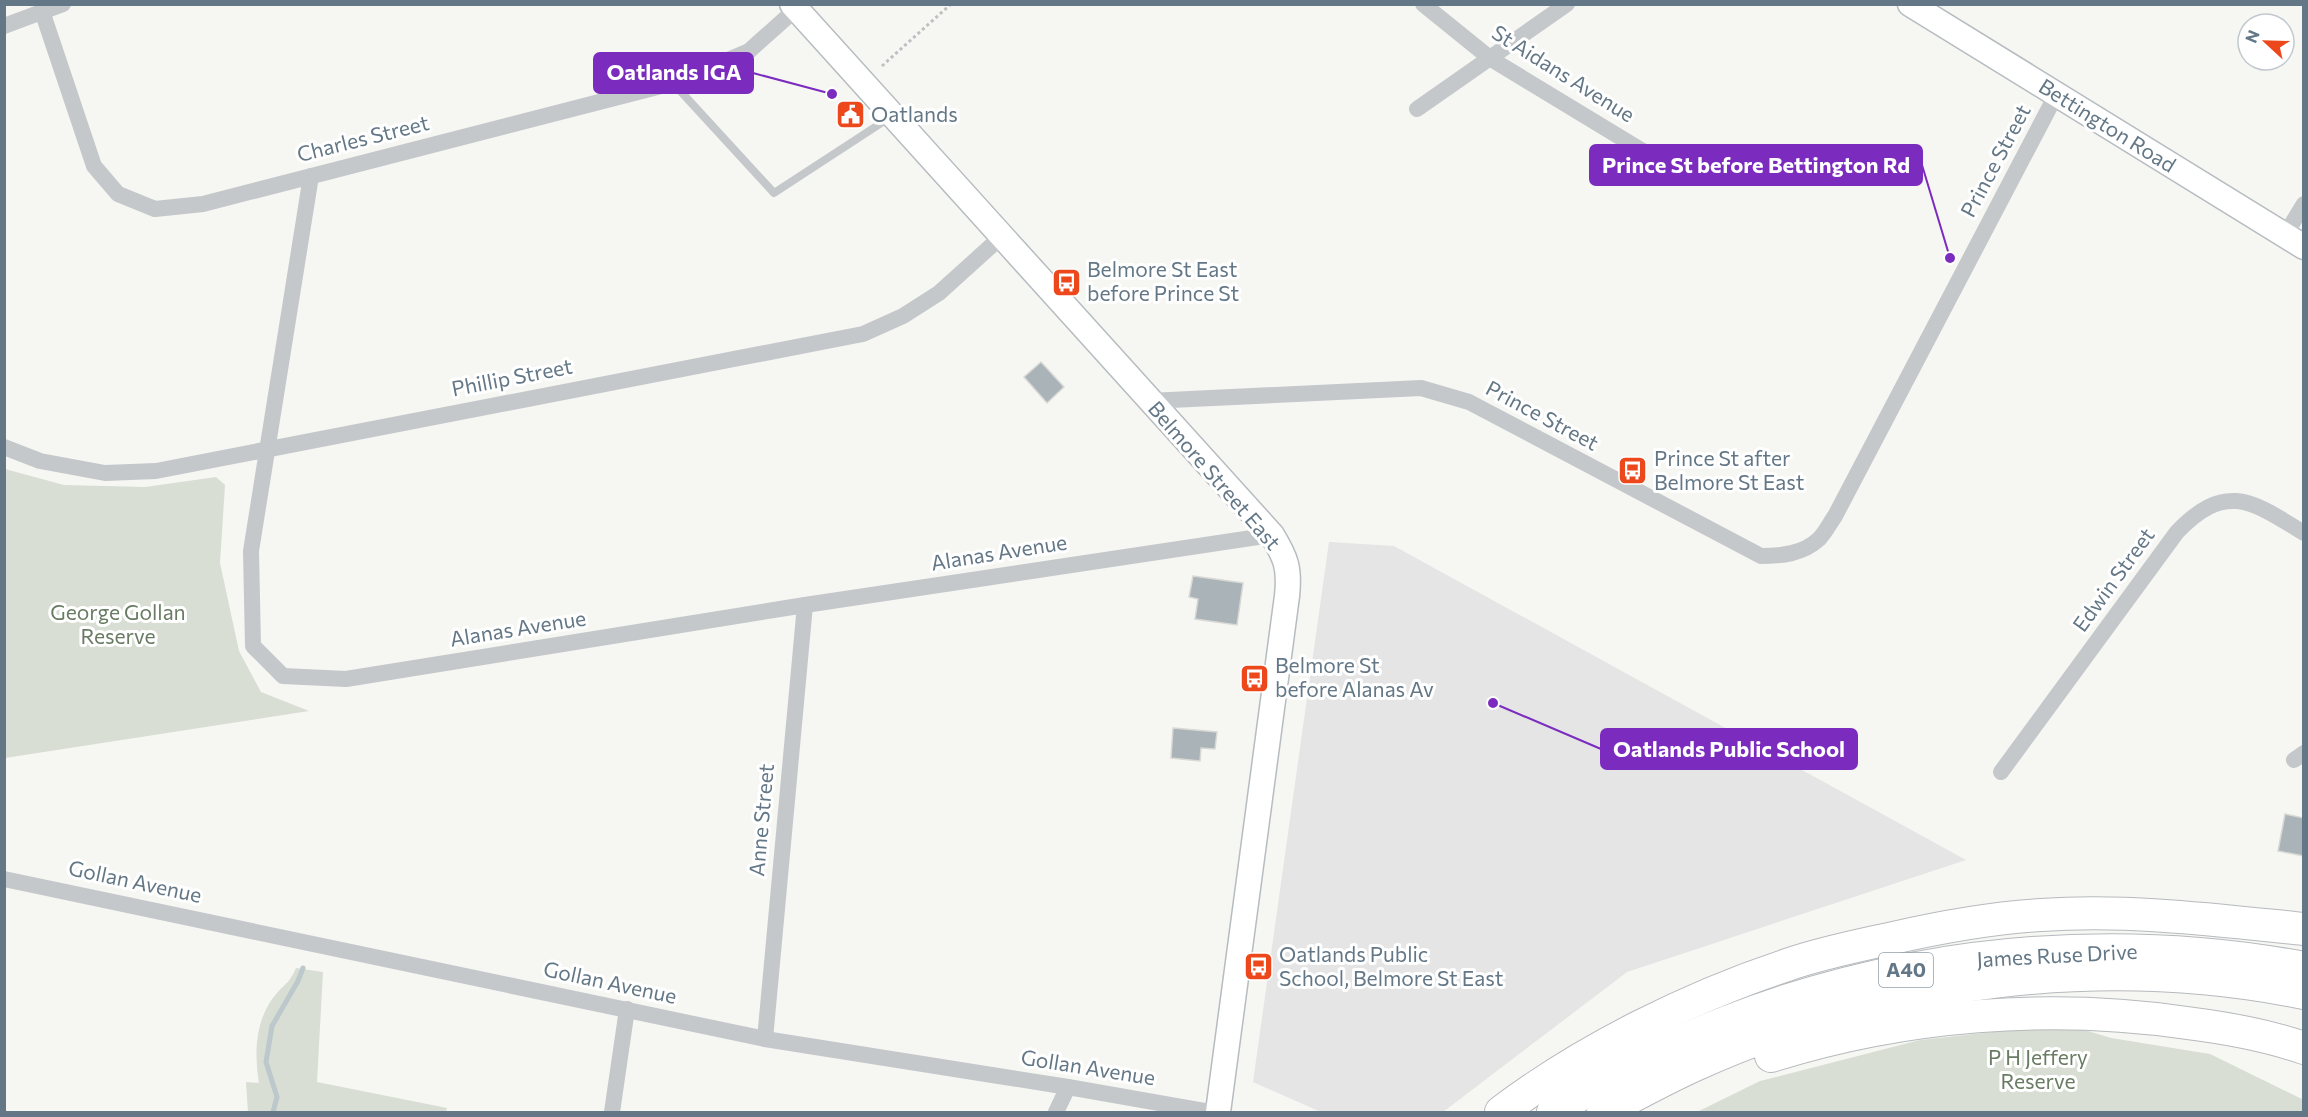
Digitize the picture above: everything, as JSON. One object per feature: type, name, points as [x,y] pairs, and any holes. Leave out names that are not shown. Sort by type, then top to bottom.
[{"type":"highway","points":[[1501,1113],[1558,1074],[1671,1011],[1788,964],[1847,949],[1973,922],[2041,915],[2176,916],[2304,929]]},
{"type":"highway","name":"James Ruse Drive","points":[[1553,1113],[1621,1072],[1734,1020],[1791,1000],[1907,969],[2027,954],[2104,951],[2226,956],[2304,968]]},
{"type":"highway","name":"James Ruse Drive","points":[[1603,1113],[1695,1065],[1750,1042],[1800,1024],[1930,990],[2055,976],[2106,975],[2168,976],[2231,982],[2304,993]]},
{"type":"highway","points":[[1638,1113],[1699,1083],[1808,1045],[1872,1031],[1988,1015],[2103,1014],[2146,1018],[2221,1028],[2283,1041],[2304,1048]]},
{"type":"street","points":[[4,26],[63,4]]},
{"type":"street","name":"St Aidans Avenue","points":[[1423,4],[1491,59],[1684,176]]},
{"type":"street","points":[[1418,110],[1567,4]]},
{"type":"street","name":"Bettington Road","points":[[1910,4],[2294,241]]},
{"type":"street","name":"Charles Street","points":[[42,11],[94,166],[118,194],[155,209],[203,204],[673,83],[749,51],[794,7]]},
{"type":"street","name":"Belmore Street East","points":[[794,7],[1272,535],[1284,556],[1289,574],[1218,1113]]},
{"type":"street","name":"Prince Street","points":[[1149,401],[1420,388],[1469,402],[1761,556],[1783,556],[1802,550],[1819,539],[1835,516],[2056,95]]},
{"type":"street","name":"Alanas Avenue","points":[[311,176],[251,551],[253,646],[283,676],[346,679],[805,605],[1272,535]]},
{"type":"street","points":[[2294,241],[2304,204]]},
{"type":"street","name":"Phillip Street","points":[[4,447],[40,461],[105,473],[156,471],[863,334],[903,316],[939,293],[1001,237]]},
{"type":"street","name":"Edwin Street","points":[[2001,772],[2177,532],[2197,513],[2222,502],[2244,501],[2264,508],[2304,533]]},
{"type":"street","name":"Anne Street","points":[[765,1039],[805,605]]},
{"type":"street","name":"Gollan Avenue","points":[[4,879],[765,1039],[1068,1087],[1210,1113]]},
{"type":"street","points":[[612,1113],[627,1009]]},
{"type":"street","points":[[1056,1113],[1068,1087]]},
{"type":"lane","points":[[673,83],[774,193],[892,116]]},
{"type":"path","points":[[882,66],[951,4]]},
{"type":"shaded area","points":[[1329,542],[1394,546],[1966,860],[1627,972],[1443,1112],[1321,1112],[1253,1082]]},
{"type":"green space","name":"George Gollan Reserve","points":[[5,469],[64,485],[145,487],[216,477],[225,485],[220,563],[239,651],[261,692],[309,711],[5,758]]},
{"type":"green space","points":[[296,968],[323,972],[317,1082],[447,1108],[446,1112],[248,1112],[246,1082],[259,1083],[257,1047],[260,1024],[270,1003]]},
{"type":"green space","name":"P H Jeffery Reserve","points":[[2065,1024],[2111,1038],[2210,1054],[2304,1100],[2303,1112],[1697,1112],[1760,1081],[1920,1040]]},
{"type":"building","points":[[1041,362],[1064,387],[1047,403],[1024,377]]},
{"type":"building","points":[[1193,576],[1243,583],[1237,625],[1195,619],[1198,599],[1189,597]]},
{"type":"building","points":[[1173,728],[1217,732],[1215,749],[1201,748],[1200,761],[1171,758]]},
{"type":"building","points":[[2285,814],[2304,818],[2304,856],[2278,851]]},
{"type":"waterway","points":[[273,1112],[277,1097],[266,1062],[272,1026],[303,968]]},
{"type":"place","name":"Oatlands IGA","points":[[832,94]]},
{"type":"place","name":"Oatlands","points":[[850,115]]},
{"type":"place","name":"Prince St before Bettington Rd","points":[[1950,258]]},
{"type":"place","name":"Belmore St East before Prince St","points":[[1066,282]]},
{"type":"place","name":"Prince St after Belmore St East","points":[[1633,471]]},
{"type":"place","name":"Belmore St before Alanas Av","points":[[1254,678]]},
{"type":"place","name":"Oatlands Public School","points":[[1493,703]]},
{"type":"place","name":"Oatlands Public School, Belmore St East","points":[[1258,967]]}]
